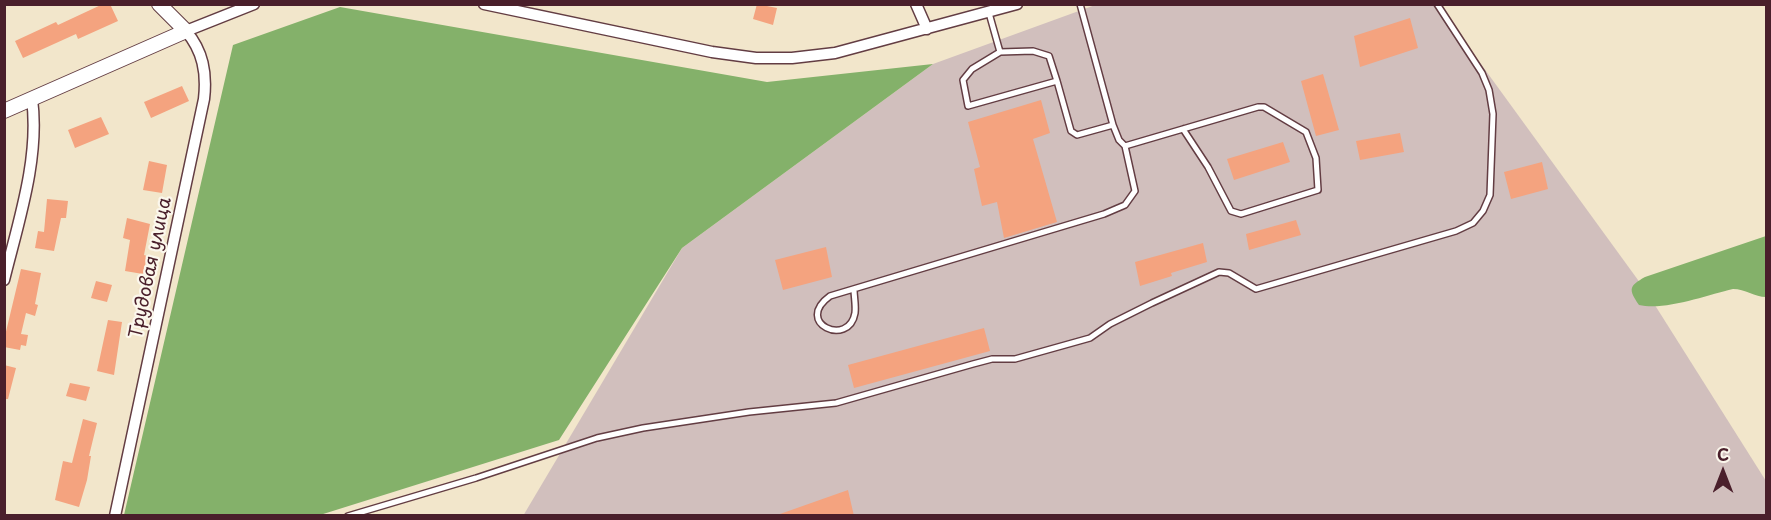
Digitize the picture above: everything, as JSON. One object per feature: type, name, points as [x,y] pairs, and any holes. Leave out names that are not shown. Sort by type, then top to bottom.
[{"type":"street","points":[[159,4],[186,30]]},
{"type":"street","points":[[6,108],[32,99],[186,30],[254,4]]},
{"type":"street","points":[[484,4],[712,52],[756,58],[792,58],[834,53],[1017,4]]},
{"type":"street","points":[[916,4],[927,29]]},
{"type":"street","name":"Трудовая улица","points":[[115,516],[204,99],[206,85],[203,64],[198,48],[186,30]]},
{"type":"street","points":[[4,280],[34,141],[35,120],[32,99]]},
{"type":"lane","points":[[854,289],[853,321],[845,328],[835,331],[824,328],[819,322],[817,312],[820,304],[830,296],[1104,214],[1125,205],[1135,191],[1125,146],[1119,140],[1113,125],[1080,4]]},
{"type":"lane","points":[[348,516],[476,478],[597,438],[643,428],[738,414],[837,403],[992,359],[1015,359],[1089,338],[1110,324],[1219,272],[1228,273],[1256,289],[1456,231],[1473,223],[1483,211],[1490,195],[1493,114],[1489,90],[1482,73],[1437,4]]},
{"type":"lane","points":[[988,13],[1000,52]]},
{"type":"lane","points":[[1057,81],[968,106],[963,80],[972,69],[1000,52],[1033,51],[1049,56],[1057,81],[1071,131],[1077,135],[1113,125]]},
{"type":"lane","points":[[1125,146],[1183,129],[1264,106],[1305,132],[1316,158],[1318,190],[1241,214],[1230,211],[1208,167],[1183,129]]},
{"type":"shaded area","points":[[1098,4],[1438,5],[1646,291],[1766,481],[1766,516],[523,516],[682,248],[933,64]]},
{"type":"green space","points":[[340,7],[767,82],[933,64],[682,248],[559,440],[320,515],[124,515],[233,45]]},
{"type":"green space","points":[[1766,236],[1766,297],[1733,289],[1673,304],[1649,306],[1639,305],[1633,295],[1633,286],[1645,277]]},
{"type":"building","points":[[103,4],[110,4],[118,21],[78,39],[76,34],[23,58],[15,41],[56,22],[58,25]]},
{"type":"building","points":[[757,4],[777,8],[773,25],[753,19]]},
{"type":"building","points":[[1410,18],[1418,48],[1360,67],[1354,36]]},
{"type":"building","points":[[1323,74],[1339,130],[1316,136],[1301,81]]},
{"type":"building","points":[[182,86],[189,101],[151,118],[144,102]]},
{"type":"building","points":[[1041,100],[1050,133],[1033,139],[1057,222],[1004,238],[997,202],[982,206],[974,169],[980,167],[968,122]]},
{"type":"building","points":[[101,117],[109,134],[75,148],[68,130]]},
{"type":"building","points":[[1400,133],[1404,152],[1360,160],[1356,141]]},
{"type":"building","points":[[1283,142],[1290,162],[1234,180],[1227,159]]},
{"type":"building","points":[[149,161],[167,165],[162,193],[143,190]]},
{"type":"building","points":[[1542,162],[1548,189],[1511,199],[1504,172]]},
{"type":"building","points":[[47,199],[68,201],[66,218],[61,218],[54,251],[35,248],[38,231],[44,232]]},
{"type":"building","points":[[127,218],[150,224],[143,274],[125,271],[130,240],[123,238]]},
{"type":"building","points":[[1296,220],[1301,235],[1249,250],[1246,234]]},
{"type":"building","points":[[1203,243],[1207,262],[1140,286],[1135,262]]},
{"type":"building","points":[[826,247],[832,277],[783,290],[775,260]]},
{"type":"building","points":[[21,269],[41,273],[35,316],[26,313],[21,334],[28,335],[26,346],[21,345],[20,350],[4,347],[4,340]]},
{"type":"building","points":[[96,281],[112,285],[107,302],[91,298]]},
{"type":"building","points":[[108,320],[122,322],[114,375],[97,371]]},
{"type":"building","points":[[984,328],[990,351],[854,388],[848,365]]},
{"type":"building","points":[[4,365],[16,368],[8,399],[4,399]]},
{"type":"building","points":[[70,383],[90,387],[86,401],[66,396]]},
{"type":"building","points":[[83,419],[97,423],[89,456],[91,456],[87,480],[79,507],[55,500],[63,461],[72,463]]},
{"type":"building","points":[[848,490],[854,516],[780,516],[780,514]]}]
